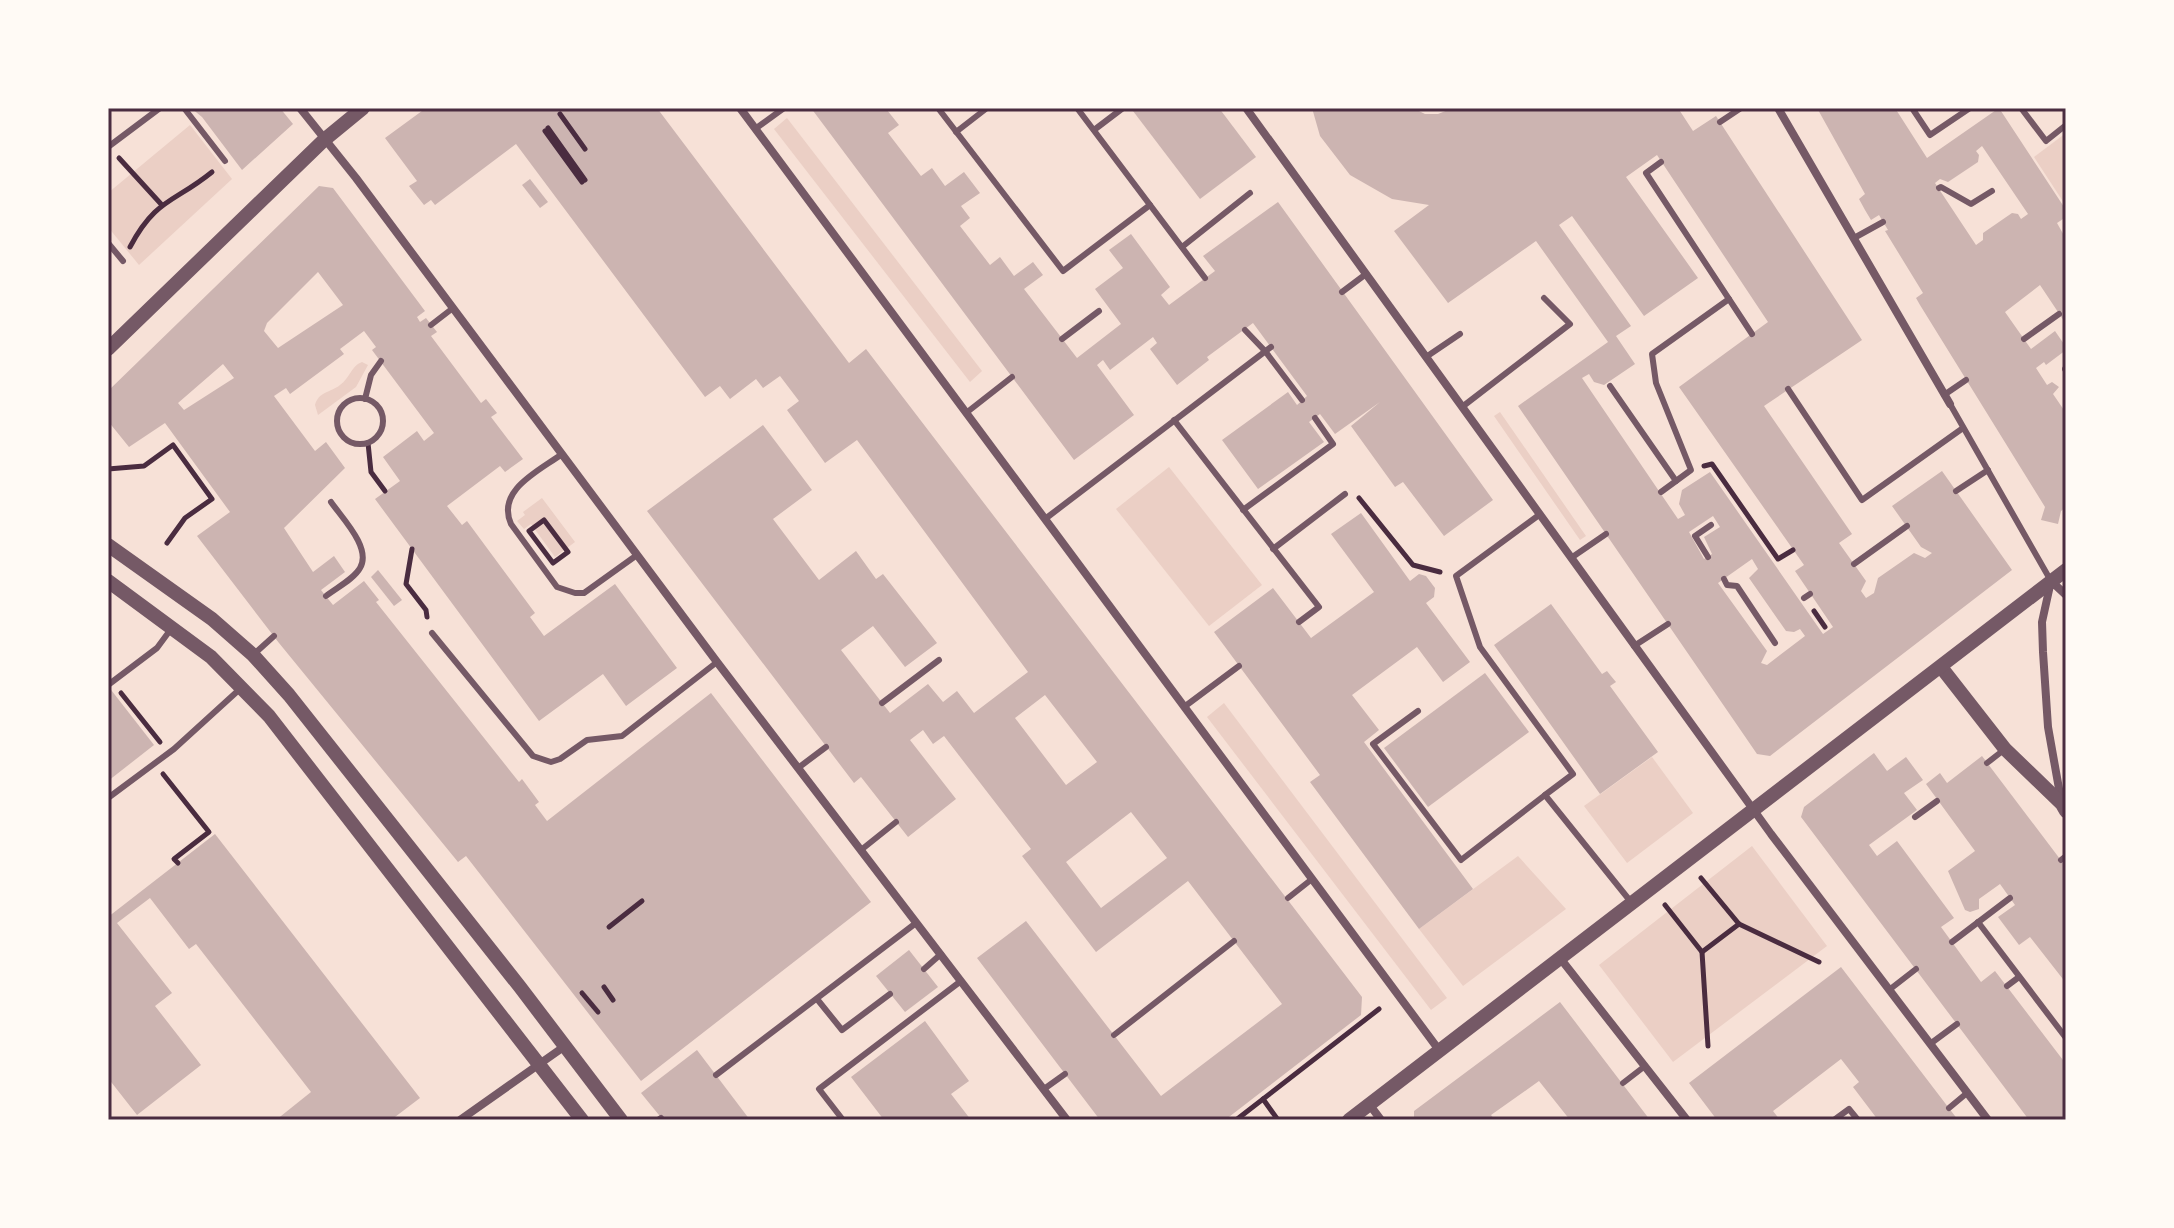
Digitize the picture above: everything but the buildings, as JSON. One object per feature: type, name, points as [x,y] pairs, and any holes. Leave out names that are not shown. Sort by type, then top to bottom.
[{"type":"street","points":[[300,108],[1067,1120]]},
{"type":"street","points":[[108,349],[324,140],[363,108]]},
{"type":"street","points":[[740,108],[1439,1050]]},
{"type":"street","points":[[1246,108],[1754,810],[1988,1120]]},
{"type":"street","points":[[1778,108],[1950,404]]},
{"type":"street","points":[[108,545],[212,619],[253,655],[308,719],[621,1120]]},
{"type":"street","points":[[1349,1120],[2066,570]]},
{"type":"street","points":[[108,581],[211,657],[269,716],[582,1120]]},
{"type":"street","points":[[2051,581],[2066,595]]},
{"type":"street","points":[[2051,581],[2042,622],[2043,652],[2048,727],[2064,808]]},
{"type":"street","points":[[1941,667],[2005,749],[2064,808]]},
{"type":"street","points":[[1560,958],[1687,1120]]},
{"type":"street","points":[[460,1120],[565,1046]]},
{"type":"street","points":[[1369,1104],[1381,1120]]},
{"type":"lane","points":[[108,147],[160,108]]},
{"type":"lane","points":[[184,108],[225,161]]},
{"type":"lane","points":[[755,129],[784,108]]},
{"type":"lane","points":[[938,108],[1063,271],[1150,205]]},
{"type":"lane","points":[[956,132],[987,108]]},
{"type":"lane","points":[[1077,108],[1205,278]]},
{"type":"lane","points":[[1094,130],[1123,108]]},
{"type":"lane","points":[[1720,122],[1741,108]]},
{"type":"lane","points":[[1912,108],[1930,135],[1970,108]]},
{"type":"lane","points":[[2021,108],[2046,141],[2066,125]]},
{"type":"lane","points":[[1661,162],[1646,173],[1752,334]]},
{"type":"lane","points":[[1939,188],[1971,204],[1992,191]]},
{"type":"lane","points":[[1182,247],[1250,193]]},
{"type":"lane","points":[[1854,238],[1883,222]]},
{"type":"lane","points":[[108,243],[123,261]]},
{"type":"lane","points":[[1342,292],[1366,274]]},
{"type":"lane","points":[[1462,407],[1570,324],[1544,298]]},
{"type":"lane","points":[[1661,492],[1691,470],[1656,383],[1652,354],[1729,299]]},
{"type":"lane","points":[[431,325],[453,308]]},
{"type":"lane","points":[[1062,339],[1099,311]]},
{"type":"lane","points":[[2024,339],[2059,314]]},
{"type":"lane","points":[[1245,330],[1268,349],[1302,400]]},
{"type":"lane","points":[[1426,357],[1460,334]]},
{"type":"lane","points":[[1045,519],[1268,349]]},
{"type":"lane","points":[[365,399],[371,375],[381,361]]},
{"type":"lane","points":[[966,413],[1012,377]]},
{"type":"lane","points":[[1944,395],[1966,380]]},
{"type":"lane","points":[[1610,386],[1676,481]]},
{"type":"lane","points":[[1788,389],[1862,500],[1963,428]]},
{"type":"lane","points":[[365,399],[373,402],[382,415],[380,432],[368,443],[360,444],[345,438],[337,423],[338,415],[348,401],[365,399]]},
{"type":"lane","points":[[1950,404],[2051,581]]},
{"type":"lane","points":[[1243,510],[1333,444],[1315,418]]},
{"type":"lane","points":[[1174,420],[1319,607],[1299,622]]},
{"type":"lane","points":[[562,454],[517,487],[507,504],[511,524],[557,587],[584,593],[637,555]]},
{"type":"lane","points":[[1956,491],[1988,470]]},
{"type":"lane","points":[[1273,549],[1345,494]]},
{"type":"lane","points":[[326,596],[359,570],[364,557],[360,545],[331,502]]},
{"type":"lane","points":[[1418,711],[1373,744],[1461,860],[1573,774],[1480,647],[1456,576],[1539,515]]},
{"type":"lane","points":[[1708,557],[1695,536],[1711,525]]},
{"type":"lane","points":[[1854,564],[1907,526]]},
{"type":"lane","points":[[1571,558],[1606,534]]},
{"type":"lane","points":[[1724,584],[1737,586],[1775,643]]},
{"type":"lane","points":[[1634,646],[1668,624]]},
{"type":"lane","points":[[110,683],[157,648],[173,627]]},
{"type":"lane","points":[[432,633],[533,756],[551,762],[587,740],[622,736],[717,662]]},
{"type":"lane","points":[[253,655],[274,636]]},
{"type":"lane","points":[[882,703],[939,660]]},
{"type":"lane","points":[[1184,707],[1239,666]]},
{"type":"lane","points":[[108,798],[168,753],[242,687]]},
{"type":"lane","points":[[798,768],[826,747]]},
{"type":"lane","points":[[1987,763],[2005,749]]},
{"type":"lane","points":[[1545,795],[1631,902]]},
{"type":"lane","points":[[1915,817],[1937,801]]},
{"type":"lane","points":[[861,850],[896,822]]},
{"type":"lane","points":[[1288,898],[1312,879]]},
{"type":"lane","points":[[1952,942],[2010,898]]},
{"type":"lane","points":[[1978,922],[2066,1038]]},
{"type":"lane","points":[[716,1075],[916,923]]},
{"type":"lane","points":[[1114,1035],[1234,941]]},
{"type":"lane","points":[[924,969],[941,954]]},
{"type":"lane","points":[[1889,990],[1916,969]]},
{"type":"lane","points":[[2007,986],[2019,977]]},
{"type":"lane","points":[[843,1120],[819,1089],[961,981]]},
{"type":"lane","points":[[817,999],[842,1030],[890,994]]},
{"type":"lane","points":[[1930,1044],[1957,1024]]},
{"type":"lane","points":[[1623,1083],[1645,1066]]},
{"type":"lane","points":[[1044,1089],[1065,1074]]},
{"type":"lane","points":[[1949,1108],[1967,1093]]},
{"type":"lane","points":[[1834,1120],[1849,1109],[1858,1120]]},
{"type":"path","points":[[560,114],[585,149]]},
{"type":"path","points":[[546,130],[584,181]]},
{"type":"path","points":[[108,147],[161,204]]},
{"type":"path","points":[[123,261],[143,222],[161,204],[225,161]]},
{"type":"path","points":[[368,443],[371,472],[385,491]]},
{"type":"path","points":[[108,469],[144,466],[173,445],[212,499],[185,518],[167,543]]},
{"type":"path","points":[[1691,470],[1712,464],[1778,559],[1793,550]]},
{"type":"path","points":[[1345,494],[1356,493],[1413,565],[1456,576]]},
{"type":"path","points":[[533,536],[529,531],[544,520],[568,552],[553,563],[550,559]]},
{"type":"path","points":[[412,549],[406,584],[426,610],[432,633]]},
{"type":"path","points":[[110,683],[168,753]]},
{"type":"path","points":[[155,763],[209,832],[174,859],[178,863]]},
{"type":"path","points":[[1701,878],[1739,924],[1819,962]]},
{"type":"path","points":[[609,927],[642,901]]},
{"type":"path","points":[[1665,905],[1702,952],[1708,1046]]},
{"type":"path","points":[[1702,952],[1739,924]]},
{"type":"path","points":[[604,987],[613,1000]]},
{"type":"path","points":[[582,993],[598,1012]]},
{"type":"path","points":[[1236,1120],[1379,1009]]},
{"type":"path","points":[[1263,1099],[1278,1120]]},
{"type":"shaded area","points":[[787,118],[982,371],[970,382],[774,129]]},
{"type":"shaded area","points":[[190,125],[232,179],[139,265],[108,227],[108,193]]},
{"type":"shaded area","points":[[2066,133],[2066,206],[2034,157]]},
{"type":"shaded area","points":[[362,362],[368,365],[356,387],[318,415],[315,405],[319,397],[340,385]]},
{"type":"shaded area","points":[[1500,412],[1586,536],[1580,540],[1494,416]]},
{"type":"shaded area","points":[[1169,467],[1262,585],[1209,626],[1116,509]]},
{"type":"shaded area","points":[[542,498],[575,542],[555,557],[531,524],[524,529],[517,521],[525,515],[523,512]]},
{"type":"shaded area","points":[[1224,703],[1447,998],[1431,1010],[1207,717]]},
{"type":"shaded area","points":[[1652,757],[1693,813],[1627,863],[1584,806]]},
{"type":"shaded area","points":[[1752,846],[1827,946],[1673,1062],[1599,965]]},
{"type":"shaded area","points":[[1518,856],[1566,909],[1463,986],[1419,929]]}]
